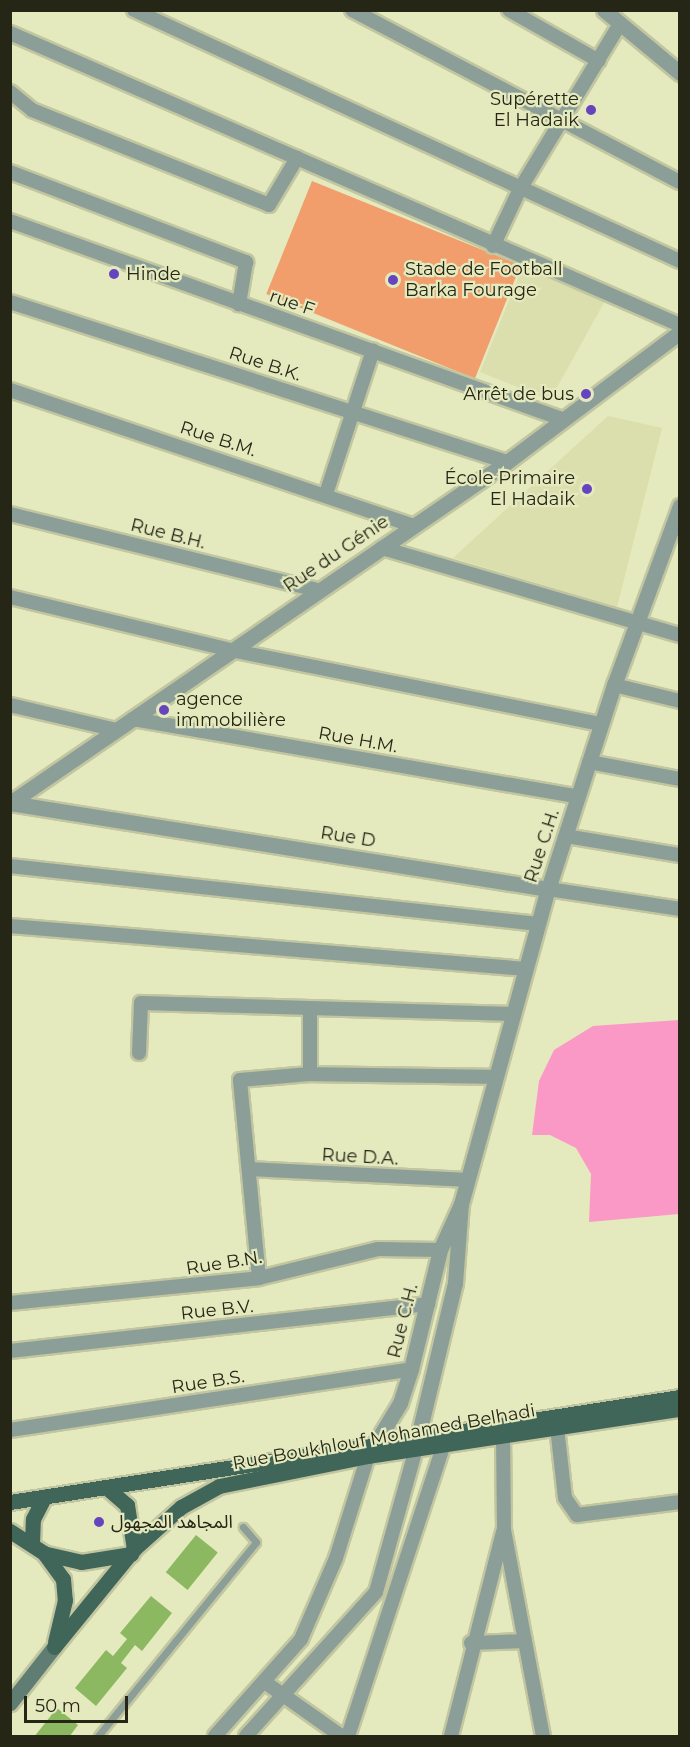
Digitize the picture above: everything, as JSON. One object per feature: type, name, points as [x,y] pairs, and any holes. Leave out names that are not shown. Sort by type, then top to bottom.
[{"type":"main road","name":"Rue Boukhlouf Mohamed Belhadi","points":[[10,1502],[417,1443],[680,1397]]},
{"type":"main road","name":"Rue Boukhlouf Mohamed Belhadi","points":[[417,1443],[444,1444],[680,1408]]},
{"type":"main road","name":"Rue Boukhlouf Mohamed Belhadi","points":[[54,1647],[133,1551],[181,1508],[219,1486],[371,1450]]},
{"type":"main road","points":[[10,1531],[38,1548],[81,1562],[133,1551],[127,1505],[106,1487]]},
{"type":"main road","points":[[10,1703],[54,1647],[65,1586],[38,1548],[33,1519],[44,1497]]},
{"type":"street","points":[[134,10],[680,261]]},
{"type":"street","points":[[352,10],[680,182]]},
{"type":"street","points":[[509,10],[599,61]]},
{"type":"street","points":[[604,10],[680,73]]},
{"type":"street","points":[[493,246],[520,189],[620,24]]},
{"type":"street","points":[[10,33],[493,246],[680,325]]},
{"type":"street","points":[[10,92],[32,110],[266,204],[274,203],[297,158]]},
{"type":"street","points":[[10,172],[246,262],[239,304]]},
{"type":"street","name":"rue F","points":[[10,221],[561,419]]},
{"type":"street","name":"Rue B.K.","points":[[10,302],[507,462]]},
{"type":"street","name":"Rue du Génie","points":[[10,803],[316,590],[382,548],[507,462],[561,419],[680,332]]},
{"type":"street","points":[[326,494],[356,412],[373,350]]},
{"type":"street","name":"Rue B.M.","points":[[10,390],[326,494],[413,526]]},
{"type":"street","name":"Rue C.H.","points":[[371,1450],[400,1403],[411,1370],[440,1250],[461,1204],[548,889],[600,724],[636,624],[674,542],[680,506]]},
{"type":"street","name":"Rue B.H.","points":[[10,514],[316,590]]},
{"type":"street","points":[[382,548],[636,624],[680,634]]},
{"type":"street","points":[[10,597],[230,650],[600,724]]},
{"type":"street","points":[[614,685],[680,701]]},
{"type":"street","points":[[10,705],[117,730]]},
{"type":"street","name":"Rue H.M.","points":[[133,719],[578,797]]},
{"type":"street","points":[[589,762],[680,778]]},
{"type":"street","name":"Rue D","points":[[10,803],[680,909]]},
{"type":"street","points":[[566,836],[680,855]]},
{"type":"street","points":[[10,866],[538,924]]},
{"type":"street","points":[[10,926],[526,969]]},
{"type":"street","points":[[140,1053],[141,1003],[514,1014]]},
{"type":"street","points":[[310,1009],[310,1074]]},
{"type":"street","points":[[259,1278],[240,1080],[310,1074],[496,1077]]},
{"type":"street","name":"Rue D.A.","points":[[250,1169],[468,1180]]},
{"type":"street","name":"Rue C.H.","points":[[417,1443],[455,1283],[461,1204]]},
{"type":"street","name":"Rue B.N.","points":[[10,1304],[259,1278],[350,1253],[440,1250]]},
{"type":"street","name":"Rue B.V.","points":[[10,1351],[428,1304]]},
{"type":"street","name":"Rue B.S.","points":[[10,1430],[411,1370]]},
{"type":"street","points":[[557,1427],[566,1498],[578,1515],[680,1502]]},
{"type":"street","points":[[503,1434],[504,1530],[543,1737]]},
{"type":"street","points":[[246,1737],[362,1614],[381,1581],[417,1443]]},
{"type":"street","points":[[348,1737],[444,1444]]},
{"type":"street","points":[[214,1737],[266,1683],[301,1639],[319,1602],[371,1450]]},
{"type":"street","points":[[451,1737],[471,1643],[504,1530]]},
{"type":"street","points":[[381,1581],[399,1587]]},
{"type":"street","points":[[471,1643],[525,1641]]},
{"type":"street","points":[[266,1683],[341,1737]]},
{"type":"lane","points":[[98,1737],[256,1542],[243,1527]]},
{"type":"shaded area","name":"Stade de Football Barka Fourage","points":[[312,181],[521,265],[475,378],[266,294]]},
{"type":"shaded area","points":[[523,266],[606,299],[550,400],[480,372]]},
{"type":"shaded area","name":"École Primaire El Hadaik","points":[[608,416],[662,428],[617,607],[453,558]]},
{"type":"shaded area","points":[[679,1020],[679,1214],[589,1222],[591,1174],[576,1148],[550,1135],[532,1135],[539,1081],[554,1050],[593,1026]]},
{"type":"building","points":[[196,1535],[218,1553],[188,1590],[166,1572]]},
{"type":"building","points":[[151,1596],[172,1613],[142,1651],[135,1645],[121,1663],[127,1668],[96,1706],[75,1688],[106,1650],[113,1656],[127,1639],[120,1633]]},
{"type":"building","points":[[57,1708],[78,1725],[69,1737],[34,1737]]},
{"type":"place","name":"Supérette El Hadaik","points":[[591,110]]},
{"type":"place","name":"Hinde","points":[[114,274]]},
{"type":"place","name":"Stade de Football Barka Fourage","points":[[393,280]]},
{"type":"place","name":"Arrêt de bus","points":[[586,394]]},
{"type":"place","name":"École Primaire El Hadaik","points":[[587,489]]},
{"type":"place","name":"agence immobilière","points":[[164,710]]},
{"type":"place","name":"المجاهد المجهول","points":[[99,1522]]}]
